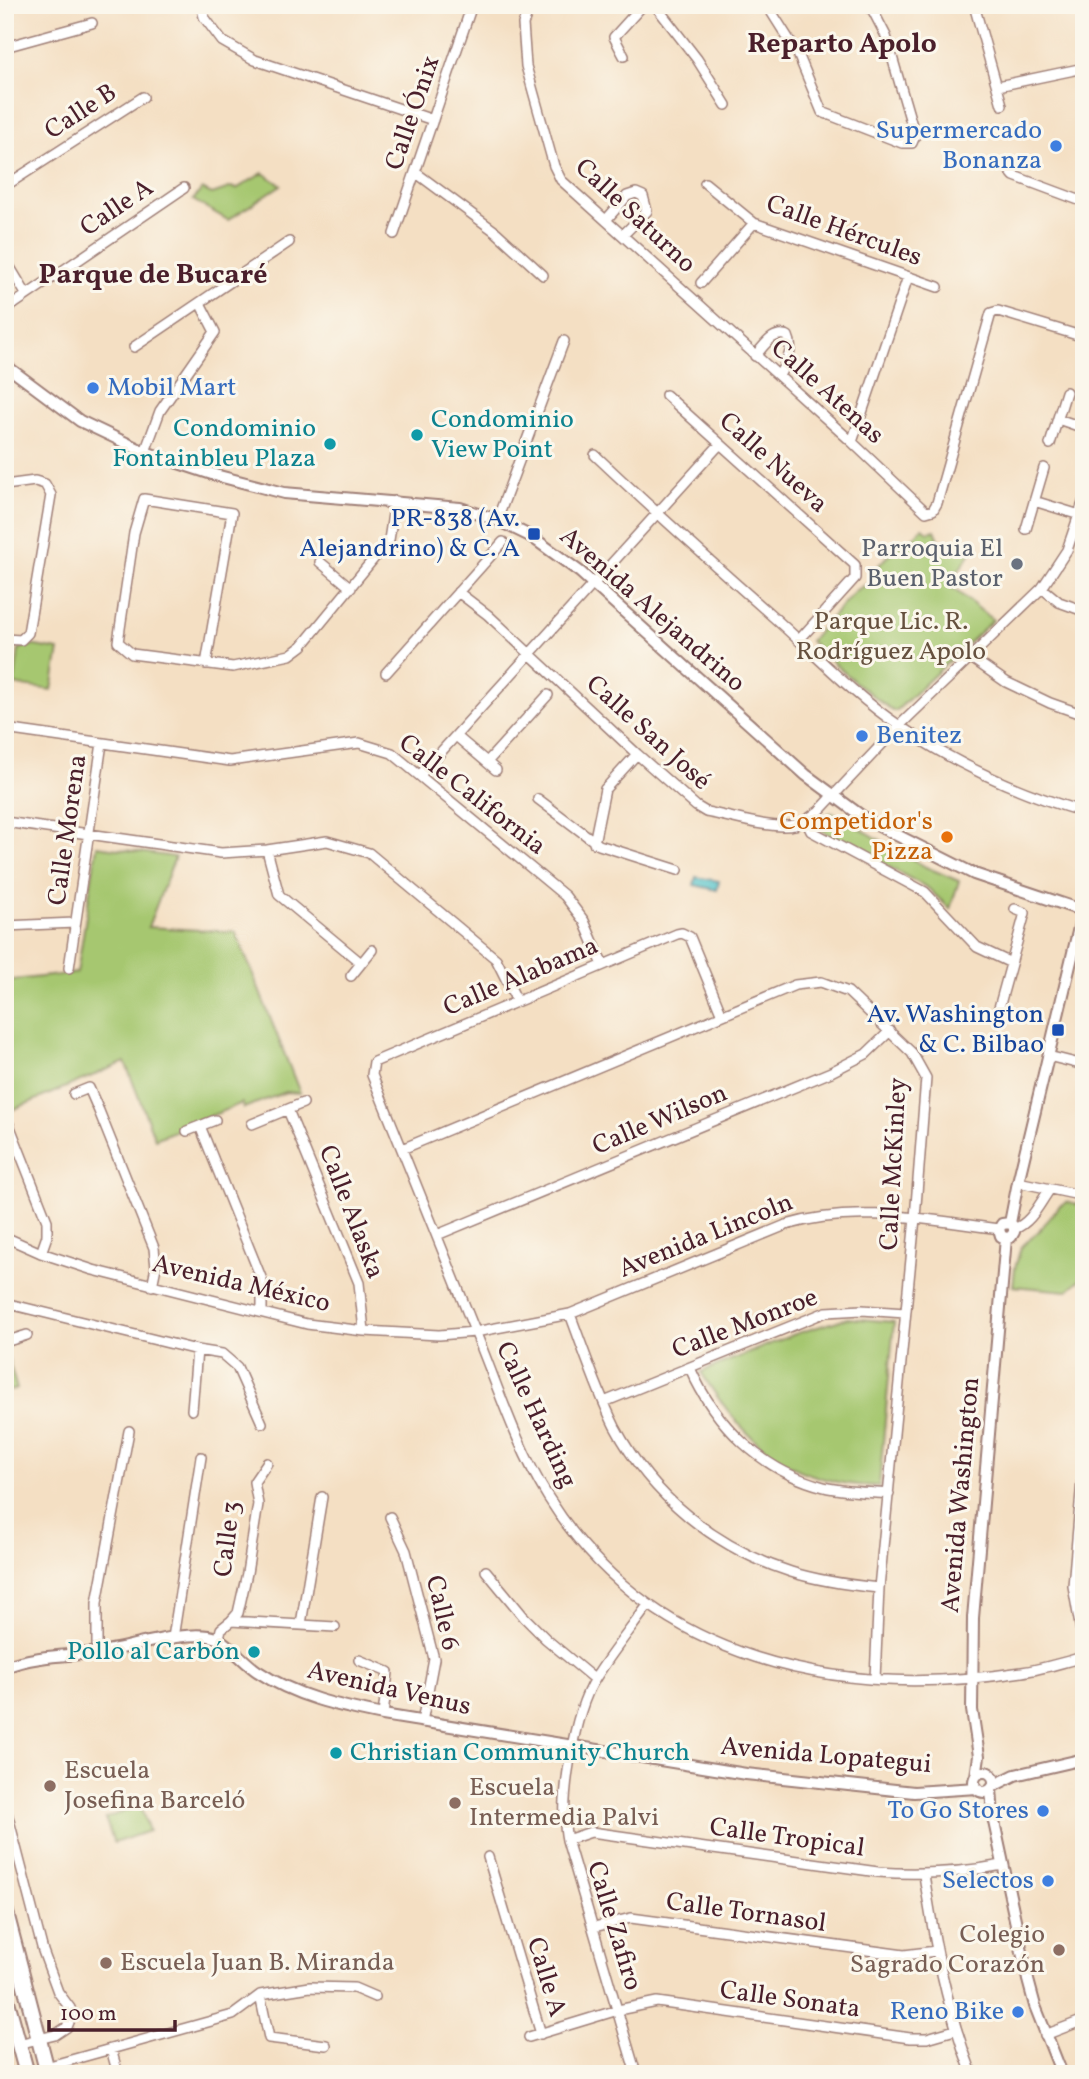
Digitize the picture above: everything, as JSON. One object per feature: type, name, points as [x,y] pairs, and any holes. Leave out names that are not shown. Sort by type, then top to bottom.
[{"type":"main road","points":[[5,1909],[47,2070]]},
{"type":"main road","points":[[5,1994],[27,2074]]},
{"type":"street","points":[[201,5],[204,17],[222,41],[255,60],[433,120]]},
{"type":"street","name":"Calle Ónix","points":[[394,234],[472,5]]},
{"type":"street","name":"Calle Saturno","points":[[531,5],[523,24],[526,66],[554,166],[561,180],[690,294]]},
{"type":"street","points":[[625,56],[614,37],[643,5]]},
{"type":"street","points":[[655,5],[697,59],[726,105]]},
{"type":"street","points":[[767,5],[798,54],[822,112],[902,143],[912,143],[915,136],[886,36],[870,5]]},
{"type":"street","points":[[974,5],[1002,105]]},
{"type":"street","points":[[5,47],[92,23]]},
{"type":"street","points":[[998,86],[1084,68]]},
{"type":"street","name":"Calle B","points":[[5,186],[143,97]]},
{"type":"street","points":[[1006,165],[1014,176],[1084,202]]},
{"type":"street","points":[[415,172],[496,232],[543,275]]},
{"type":"street","name":"Calle Hércules","points":[[705,183],[754,223],[938,287]]},
{"type":"street","name":"Calle A","points":[[5,310],[184,188]]},
{"type":"street","points":[[606,220],[627,196],[636,193],[643,196],[647,211],[623,236]]},
{"type":"street","points":[[701,283],[754,223]]},
{"type":"street","points":[[134,347],[289,242]]},
{"type":"street","points":[[5,259],[26,294]]},
{"type":"street","points":[[852,442],[908,277]]},
{"type":"street","name":"Calle Atenas","points":[[690,294],[926,512],[933,510],[937,503],[991,313],[998,311],[1084,337]]},
{"type":"street","points":[[145,452],[160,411],[215,332],[200,303]]},
{"type":"street","points":[[755,356],[775,335],[781,333],[788,337],[792,344],[791,351],[779,376]]},
{"type":"street","points":[[497,520],[564,341]]},
{"type":"street","name":"Avenida Alejandrino","points":[[7,371],[80,421],[145,452],[215,475],[284,493],[460,508],[497,520],[550,549],[594,584],[776,750],[867,820],[974,874],[1084,910]]},
{"type":"street","points":[[1050,444],[1066,392]]},
{"type":"street","name":"Calle Nueva","points":[[666,395],[852,562],[856,569],[855,578],[799,640]]},
{"type":"street","points":[[1058,419],[1084,428]]},
{"type":"street","points":[[420,775],[720,444]]},
{"type":"street","points":[[595,456],[657,514],[899,726],[986,775],[1053,803],[1084,812]]},
{"type":"street","points":[[1026,529],[1044,468]]},
{"type":"street","points":[[5,485],[35,481],[45,484],[51,495],[28,634],[21,640],[5,639]]},
{"type":"street","points":[[206,664],[232,513],[144,499],[134,533],[118,642],[132,654],[206,664],[233,667],[290,655],[302,646],[389,540],[395,501]]},
{"type":"street","points":[[1012,963],[977,947],[925,892],[811,831],[806,821],[834,796],[899,726],[1042,588],[1063,559],[1082,516],[1084,500]]},
{"type":"street","points":[[1034,501],[1082,516]]},
{"type":"street","points":[[386,673],[503,542]]},
{"type":"street","points":[[320,562],[351,588]]},
{"type":"street","points":[[1042,588],[1059,602],[1084,611]]},
{"type":"street","name":"Calle San José","points":[[458,592],[488,615],[637,754],[706,812],[784,826],[806,821]]},
{"type":"street","points":[[970,657],[1006,682],[1084,715]]},
{"type":"street","points":[[487,762],[548,695]]},
{"type":"street","name":"Calle California","points":[[5,729],[230,761],[359,743],[392,753],[565,896],[584,921],[603,965]]},
{"type":"street","points":[[456,736],[496,770]]},
{"type":"street","name":"Calle Morena","points":[[69,968],[102,743]]},
{"type":"street","points":[[594,843],[605,789],[637,754]]},
{"type":"street","points":[[538,799],[594,843],[678,870]]},
{"type":"street","points":[[5,822],[221,853],[267,850],[327,841],[369,853],[496,959],[517,1000]]},
{"type":"street","points":[[267,850],[279,895],[361,963]]},
{"type":"street","points":[[997,1015],[1024,913],[1015,909]]},
{"type":"street","points":[[1050,1189],[1025,1223],[1012,1226],[1002,1224],[999,1228],[1001,1236],[1012,1237],[1012,1226],[1018,1182],[1084,910]]},
{"type":"street","points":[[5,926],[75,923]]},
{"type":"street","name":"Calle Alabama","points":[[372,1068],[374,1062],[677,934],[687,934],[690,937],[722,1015]]},
{"type":"street","points":[[351,976],[372,950]]},
{"type":"street","name":"Calle McKinley","points":[[402,1149],[795,985],[821,982],[848,992],[912,1053],[926,1078],[879,1588],[875,1679]]},
{"type":"street","name":"Calle Wilson","points":[[437,1235],[831,1072],[866,1054],[891,1031]]},
{"type":"street","points":[[1048,1056],[1084,1065]]},
{"type":"street","name":"Calle Harding","points":[[372,1068],[372,1075],[525,1455],[548,1498],[580,1540],[610,1573],[648,1605],[685,1628],[747,1656],[798,1670],[850,1678],[972,1678],[1024,1672],[1084,1657]]},
{"type":"street","points":[[74,1094],[89,1088],[99,1111],[154,1248],[156,1267],[152,1286]]},
{"type":"street","points":[[252,1124],[303,1103]]},
{"type":"street","name":"Calle Alaska","points":[[288,1110],[359,1283],[364,1331]]},
{"type":"street","points":[[6,1117],[47,1220],[47,1236],[41,1252]]},
{"type":"street","points":[[187,1131],[215,1120]]},
{"type":"street","points":[[200,1126],[262,1280],[262,1312]]},
{"type":"street","points":[[1018,1182],[1084,1196]]},
{"type":"street","name":"Avenida Lincoln","points":[[475,1332],[570,1314],[786,1225],[813,1217],[856,1213],[999,1228]]},
{"type":"street","name":"Avenida México","points":[[5,1237],[93,1270],[307,1324],[364,1331],[439,1335],[475,1332]]},
{"type":"street","name":"Avenida Washington","points":[[1006,1238],[973,1618],[972,1710],[984,1782],[1028,1980],[1045,2035],[1062,2074]]},
{"type":"street","points":[[5,1303],[222,1354],[237,1367],[262,1423]]},
{"type":"street","name":"Calle Monroe","points":[[604,1402],[826,1312],[862,1310],[905,1313]]},
{"type":"street","points":[[570,1314],[604,1402],[628,1448],[657,1489],[710,1533],[746,1556],[792,1573],[879,1588]]},
{"type":"street","points":[[5,1342],[27,1335]]},
{"type":"street","points":[[192,1410],[197,1350]]},
{"type":"street","points":[[690,1368],[704,1396],[730,1431],[765,1461],[805,1481],[826,1487],[889,1494]]},
{"type":"street","points":[[97,1652],[97,1603],[129,1431]]},
{"type":"street","points":[[173,1638],[201,1457]]},
{"type":"street","points":[[1084,1457],[1081,1529],[1073,1586],[1084,1648]]},
{"type":"street","name":"Calle 3","points":[[219,1639],[221,1629],[238,1613],[258,1504],[254,1482],[267,1463]]},
{"type":"street","points":[[301,1625],[322,1497]]},
{"type":"street","name":"Calle 6","points":[[390,1517],[406,1551],[434,1659],[422,1722]]},
{"type":"street","points":[[486,1571],[531,1625],[594,1679]]},
{"type":"street","name":"Calle Zafiro","points":[[636,2074],[566,1840],[563,1806],[580,1711],[594,1679],[648,1605]]},
{"type":"street","points":[[231,1621],[335,1627]]},
{"type":"street","points":[[6,1667],[35,1658],[97,1652],[173,1638],[200,1635],[219,1639]]},
{"type":"street","name":"Avenida Venus","points":[[219,1639],[258,1672],[289,1689],[334,1705],[573,1747]]},
{"type":"street","points":[[359,1660],[388,1672],[383,1715]]},
{"type":"street","name":"Avenida Lopategui","points":[[573,1747],[746,1774],[914,1792],[950,1789],[1084,1759]]},
{"type":"street","points":[[5,1805],[43,1951],[58,1992],[72,2015],[70,2022],[55,2035],[18,2044]]},
{"type":"street","name":"Calle Tropical","points":[[566,1840],[591,1832],[878,1872],[924,1875],[965,1872],[1003,1865]]},
{"type":"street","name":"Calle A","points":[[488,1857],[541,2034],[618,2010]]},
{"type":"street","points":[[924,1875],[936,1951],[955,2030],[972,2074]]},
{"type":"street","name":"Calle Tornasol","points":[[594,1927],[631,1918],[904,1955],[936,1951]]},
{"type":"street","points":[[47,2070],[233,2015],[260,1996],[310,1987],[354,1988],[375,1997]]},
{"type":"street","points":[[260,1996],[269,2038],[326,2046]]},
{"type":"street","name":"Calle Sonata","points":[[618,2010],[657,2002],[910,2038],[927,2038],[955,2030]]},
{"type":"street","points":[[1045,2035],[1084,2020]]},
{"type":"street","points":[[529,2038],[541,2034]]},
{"type":"street","points":[[111,2049],[118,2074]]},
{"type":"green space","points":[[263,173],[281,185],[228,220],[193,200],[202,189],[212,194],[232,187],[236,189]]},
{"type":"green space","name":"Parque Lic. R. Rodríguez Apolo","points":[[922,528],[929,532],[935,530],[940,542],[972,551],[949,585],[993,620],[893,711],[856,683],[810,641],[856,590],[872,582],[874,570],[898,545],[903,549]]},
{"type":"green space","points":[[30,645],[59,650],[52,690],[14,685],[19,649]]},
{"type":"green space","points":[[829,813],[834,813],[926,867],[959,881],[950,909],[928,888],[822,831],[819,823]]},
{"type":"green space","points":[[97,846],[175,857],[148,927],[236,932],[300,1093],[286,1092],[244,1108],[242,1103],[155,1139],[125,1062],[5,1113],[5,981],[77,973]]},
{"type":"green space","points":[[1067,1202],[1084,1206],[1084,1276],[1067,1291],[1013,1286],[1021,1247],[1038,1232],[1059,1206]]},
{"type":"green space","points":[[847,1318],[894,1322],[879,1486],[848,1484],[821,1478],[774,1455],[735,1419],[701,1372],[795,1334]]},
{"type":"green space","points":[[8,1358],[17,1389],[5,1392],[5,1359]]},
{"type":"green space","points":[[140,1806],[149,1831],[114,1843],[105,1818]]},
{"type":"water","points":[[696,877],[719,881],[717,890],[694,885]]},
{"type":"place","name":"Supermercado Bonanza","points":[[1056,146]]},
{"type":"place","name":"Mobil Mart","points":[[93,388]]},
{"type":"place","name":"Condominio View Point","points":[[417,435]]},
{"type":"place","name":"Condominio Fontainbleu Plaza","points":[[330,444]]},
{"type":"place","name":"PR-838 (Av. Alejandrino) & C. A","points":[[534,534]]},
{"type":"place","name":"Parroquia El Buen Pastor","points":[[1017,564]]},
{"type":"place","name":"Benitez","points":[[862,736]]},
{"type":"place","name":"Competidor's Pizza","points":[[947,837]]},
{"type":"place","name":"Av. Washington & C. Bilbao","points":[[1058,1030]]},
{"type":"place","name":"Pollo al Carbón","points":[[254,1652]]},
{"type":"place","name":"Christian Community Church","points":[[336,1753]]},
{"type":"place","name":"Escuela Josefina Barceló","points":[[50,1786]]},
{"type":"place","name":"Escuela Intermedia Palvi","points":[[455,1803]]},
{"type":"place","name":"To Go Stores","points":[[1043,1811]]},
{"type":"place","name":"Selectos","points":[[1048,1881]]},
{"type":"place","name":"Colegio Sagrado Corazón","points":[[1059,1950]]},
{"type":"place","name":"Escuela Juan B. Miranda","points":[[106,1963]]},
{"type":"place","name":"Reno Bike","points":[[1018,2012]]},
{"type":"district","name":"Reparto Apolo","points":[[842,44]]},
{"type":"district","name":"Parque de Bucaré","points":[[153,275]]}]
